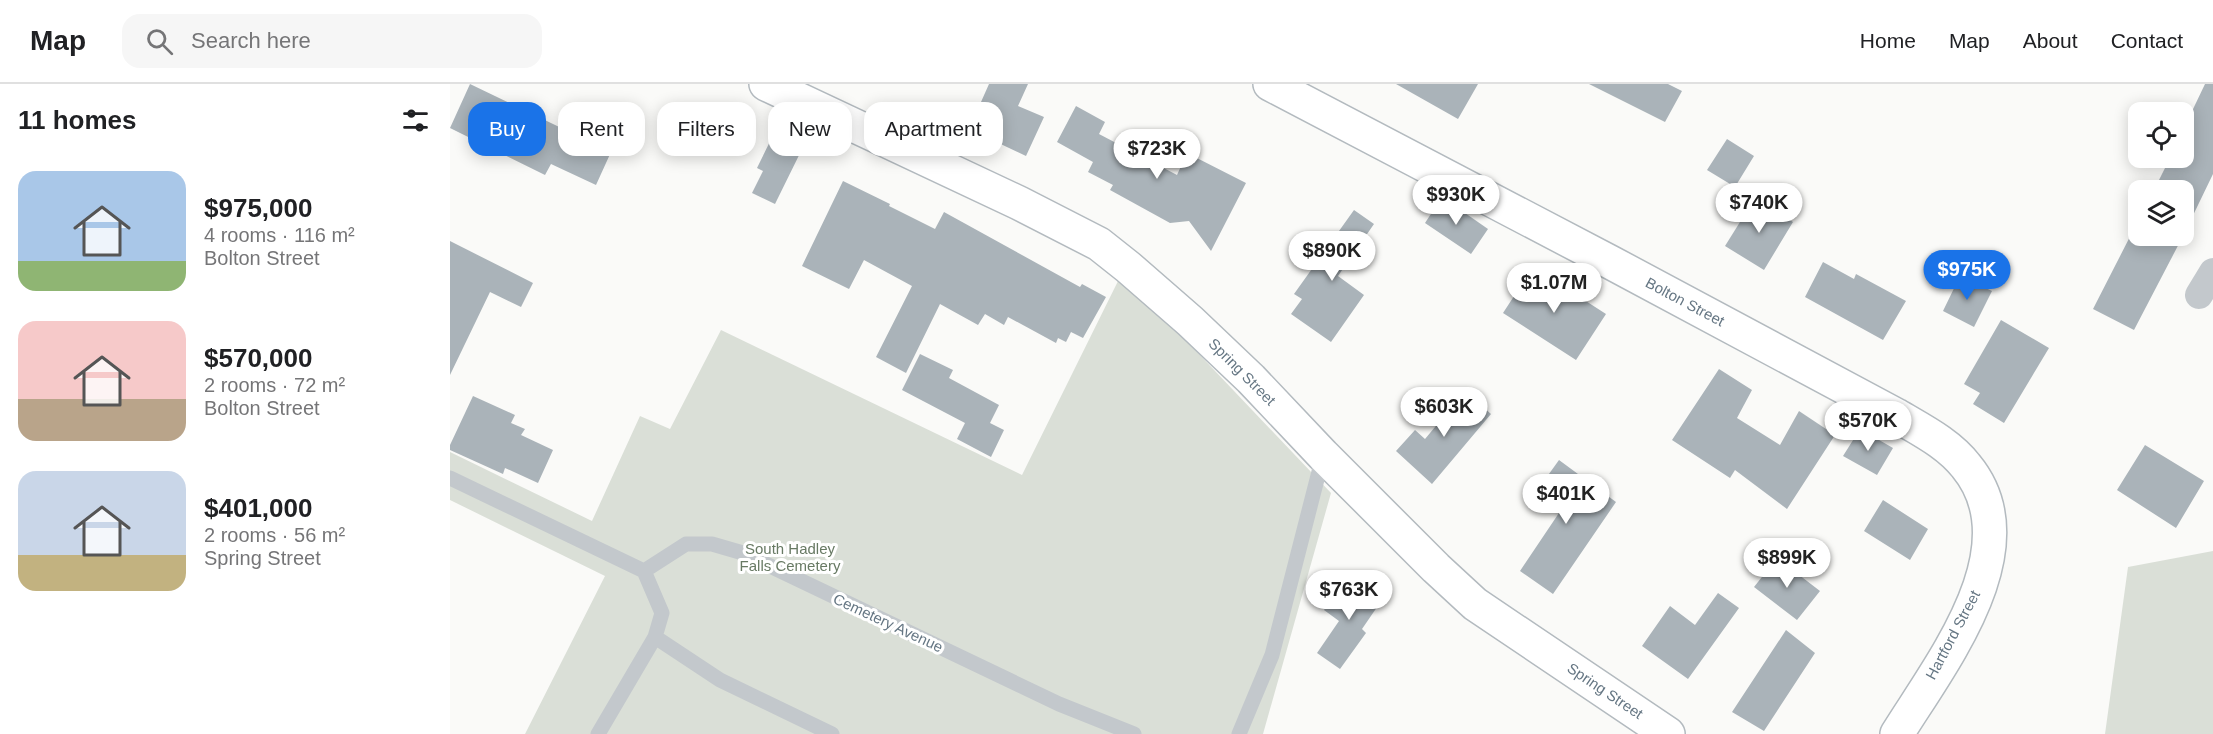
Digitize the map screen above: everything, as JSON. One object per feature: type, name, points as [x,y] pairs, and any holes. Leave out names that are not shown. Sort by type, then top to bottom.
[{"type":"street","name":"Spring Street","points":[[766,84],[1018,203],[1099,244],[1190,321],[1251,379],[1323,455],[1436,568],[1475,603],[1668,734]]},
{"type":"street","name":"Bolton Street","points":[[1270,84],[1610,262],[1906,421],[1937,439],[1955,454],[1974,476],[1983,494]]},
{"type":"street","name":"Hartford Street","points":[[1897,734],[1950,649],[1981,582],[1986,565],[1990,528],[1988,508],[1983,494]]},
{"type":"lane","points":[[1239,734],[1272,655],[1323,455]]},
{"type":"lane","points":[[450,478],[644,572],[662,613],[655,637],[598,734]]},
{"type":"lane","name":"Cemetery Avenue","points":[[644,572],[686,544],[712,544],[743,554],[1059,704],[1134,734]]},
{"type":"lane","points":[[655,637],[720,680],[831,734]]},
{"type":"green space","name":"South Hadley Falls Cemetery","points":[[1122,273],[1331,493],[1263,734],[525,734],[605,576],[450,500],[450,452],[592,521],[640,416],[670,429],[721,330],[1022,475]]},
{"type":"green space","points":[[2213,551],[2213,734],[2105,734],[2128,567]]},
{"type":"building","points":[[470,84],[507,102],[468,102],[468,137],[450,128]]},
{"type":"building","points":[[989,84],[1028,84],[1018,106],[1044,117],[1026,156],[1003,145],[1003,102],[981,102]]},
{"type":"building","points":[[1396,84],[1478,84],[1458,119]]},
{"type":"building","points":[[1589,84],[1668,84],[1682,91],[1665,122]]},
{"type":"building","points":[[2205,84],[2213,84],[2213,174],[2194,213],[2194,180],[2159,180],[2165,168],[2194,168],[2194,107]]},
{"type":"building","points":[[1076,106],[1105,122],[1099,134],[1177,175],[1187,153],[1246,183],[1211,251],[1189,221],[1170,223],[1110,190],[1113,185],[1088,172],[1093,162],[1057,142]]},
{"type":"building","points":[[546,121],[558,126],[558,156],[609,156],[596,185],[551,164],[545,175],[507,156],[546,156]]},
{"type":"building","points":[[1727,139],[1754,156],[1735,187],[1707,170]]},
{"type":"building","points":[[768,145],[768,156],[799,156],[775,204],[752,193],[763,171],[757,168]]},
{"type":"building","points":[[843,181],[935,229],[944,212],[1080,287],[1082,284],[1106,297],[1083,338],[1071,332],[1066,342],[1058,338],[1056,343],[1008,317],[1004,325],[985,314],[978,325],[940,304],[906,373],[876,357],[912,286],[864,260],[849,289],[802,266]]},
{"type":"building","points":[[1442,197],[1488,229],[1471,254],[1425,223]]},
{"type":"building","points":[[1755,198],[1793,222],[1764,270],[1725,246]]},
{"type":"building","points":[[1354,210],[1374,224],[1338,276],[1364,295],[1331,342],[1291,314],[1302,299],[1294,294]]},
{"type":"building","points":[[450,241],[533,283],[521,307],[490,292],[450,375]]},
{"type":"building","points":[[2128,241],[2128,246],[2178,246],[2134,330],[2093,309]]},
{"type":"building","points":[[1823,262],[1854,279],[1856,274],[1906,301],[1883,340],[1805,297]]},
{"type":"building","points":[[1533,267],[1606,314],[1576,360],[1503,313]]},
{"type":"building","points":[[1960,276],[1992,291],[1974,327],[1943,311]]},
{"type":"building","points":[[2001,320],[2049,348],[2004,423],[1973,404],[1980,393],[1964,384]]},
{"type":"building","points":[[920,354],[953,370],[949,378],[999,405],[990,423],[1004,430],[991,457],[957,439],[965,423],[902,390]]},
{"type":"building","points":[[1719,369],[1752,390],[1737,418],[1780,445],[1799,411],[1835,435],[1787,509],[1735,470],[1730,478],[1672,440]]},
{"type":"building","points":[[1465,391],[1491,414],[1432,484],[1396,451],[1415,430],[1425,439]]},
{"type":"building","points":[[473,396],[515,415],[511,423],[525,429],[521,435],[553,450],[538,483],[505,468],[503,474],[450,450],[450,445]]},
{"type":"building","points":[[1860,429],[1893,448],[1877,475],[1843,456]]},
{"type":"building","points":[[2145,445],[2204,481],[2176,528],[2117,490]]},
{"type":"building","points":[[1559,460],[1616,502],[1553,594],[1520,571],[1561,510],[1536,492]]},
{"type":"building","points":[[1883,500],[1928,529],[1910,560],[1864,531]]},
{"type":"building","points":[[1777,558],[1820,591],[1797,620],[1754,587]]},
{"type":"building","points":[[1343,582],[1355,591],[1361,582],[1384,597],[1362,629],[1366,633],[1340,669],[1317,653],[1339,621],[1324,610]]},
{"type":"building","points":[[1718,593],[1739,608],[1688,679],[1642,646],[1670,606],[1695,625]]},
{"type":"building","points":[[1786,630],[1815,653],[1764,731],[1732,712]]}]
